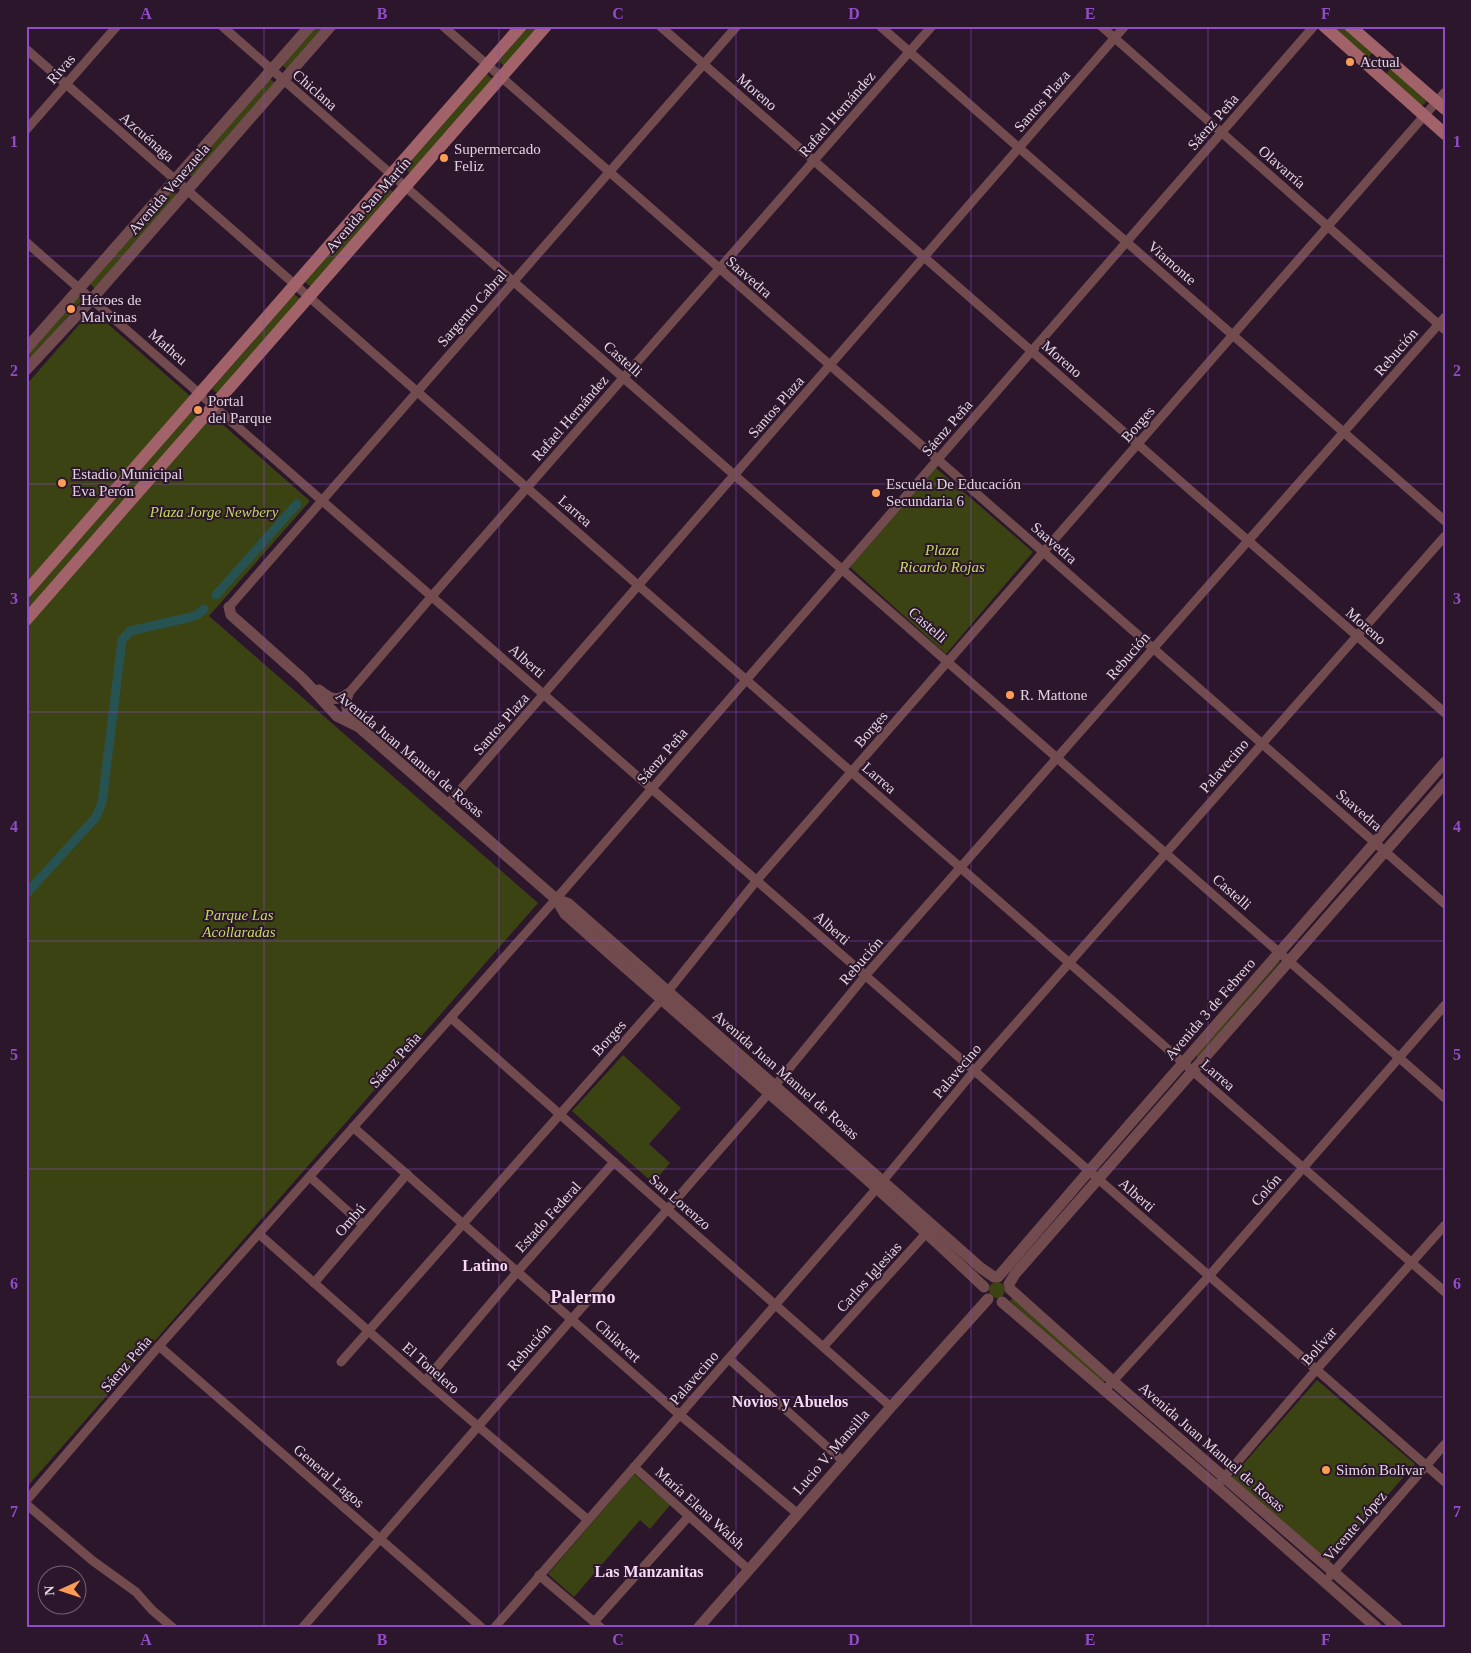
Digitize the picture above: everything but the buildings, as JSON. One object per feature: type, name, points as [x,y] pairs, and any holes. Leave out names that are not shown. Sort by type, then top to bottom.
[{"type":"main road","name":"Avenida San Martín","points":[[26,592],[521,26]]},
{"type":"main road","name":"Avenida San Martín","points":[[26,620],[546,26]]},
{"type":"main road","points":[[1324,26],[1445,134]]},
{"type":"main road","points":[[1350,26],[1442,101]]},
{"type":"street","name":"Rivas","points":[[26,130],[117,26]]},
{"type":"street","name":"Chiclana","points":[[222,26],[391,175]]},
{"type":"street","name":"Avenida Venezuela","points":[[26,349],[310,26]]},
{"type":"street","name":"Avenida Venezuela","points":[[26,370],[92,299],[331,26]]},
{"type":"street","name":"Saavedra","points":[[443,26],[1445,904]]},
{"type":"street","name":"Moreno","points":[[660,26],[1445,713]]},
{"type":"street","name":"Sargento Cabral","points":[[229,607],[737,26]]},
{"type":"street","name":"Viamonte","points":[[880,26],[1445,521]]},
{"type":"street","name":"Rafael Hernández","points":[[348,694],[932,26]]},
{"type":"street","name":"Olavarría","points":[[1101,26],[1329,227],[1443,324]]},
{"type":"street","name":"Santos Plaza","points":[[448,804],[1125,26]]},
{"type":"street","name":"Sáenz Peña","points":[[26,1502],[159,1346],[652,789],[1314,26]]},
{"type":"street","name":"Azcuénaga","points":[[26,49],[296,285]]},
{"type":"street","name":"Borges","points":[[341,1362],[664,995],[757,880],[1425,116],[1442,101]]},
{"type":"street","name":"Castelli","points":[[391,175],[1445,1098]]},
{"type":"street","name":"Matheu","points":[[26,242],[200,394]]},
{"type":"street","name":"Larrea","points":[[296,285],[1445,1292]]},
{"type":"street","name":"Rebución","points":[[303,1627],[772,1089],[865,976],[1343,432],[1443,324]]},
{"type":"street","name":"Alberti","points":[[200,394],[1445,1482]]},
{"type":"street","name":"Palavecino","points":[[495,1627],[776,1305],[974,1071],[1445,536]]},
{"type":"street","name":"Avenida Juan Manuel de Rosas","points":[[229,607],[231,615],[303,679],[337,716],[359,728],[448,804],[556,898],[565,914],[664,995],[930,1229],[981,1268],[996,1277]]},
{"type":"street","points":[[303,679],[334,700],[338,700],[348,694]]},
{"type":"street","points":[[348,694],[346,699],[348,712],[359,728]]},
{"type":"street","name":"Avenida 3 de Febrero","points":[[1009,1287],[1015,1274],[1183,1063],[1445,762]]},
{"type":"street","name":"Avenida 3 de Febrero","points":[[996,1277],[1192,1071],[1445,783]]},
{"type":"street","name":"Colón","points":[[1104,1391],[1209,1276],[1445,1005]]},
{"type":"street","name":"San Lorenzo","points":[[451,1018],[891,1407]]},
{"type":"street","name":"Chilavert","points":[[353,1127],[680,1415],[798,1514]]},
{"type":"street","name":"Estado Federal","points":[[425,1381],[614,1162]]},
{"type":"street","name":"Ombú","points":[[314,1283],[407,1174]]},
{"type":"street","points":[[310,1176],[364,1225]]},
{"type":"street","name":"Bolívar","points":[[1220,1482],[1316,1370],[1445,1225]]},
{"type":"street","name":"Avenida Juan Manuel de Rosas","points":[[930,1229],[984,1287]]},
{"type":"street","name":"Carlos Iglesias","points":[[824,1346],[930,1229]]},
{"type":"street","name":"El Tonelero","points":[[259,1234],[425,1381],[588,1520]]},
{"type":"street","points":[[996,1277],[1006,1281],[1009,1287],[1008,1297],[1002,1302],[993,1303],[985,1294],[984,1287],[987,1282],[996,1277]]},
{"type":"street","name":"Avenida Juan Manuel de Rosas","points":[[1009,1287],[1114,1382],[1325,1582],[1376,1627]]},
{"type":"street","name":"Lucio V. Mansilla","points":[[699,1627],[843,1461],[988,1299]]},
{"type":"street","name":"Avenida Juan Manuel de Rosas","points":[[1002,1302],[1104,1391],[1334,1572],[1397,1627]]},
{"type":"street","name":"General Lagos","points":[[159,1346],[481,1627]]},
{"type":"street","points":[[728,1359],[843,1461]]},
{"type":"street","name":"Vicente López","points":[[1325,1582],[1445,1444]]},
{"type":"street","name":"María Elena Walsh","points":[[634,1467],[748,1570]]},
{"type":"street","points":[[26,1502],[93,1561],[136,1592],[152,1610],[172,1627]]},
{"type":"street","points":[[539,1575],[597,1624],[689,1516]]},
{"type":"green space","points":[[315,26],[326,26],[288,70],[282,65]]},
{"type":"green space","points":[[528,26],[533,26],[536,29],[504,66],[499,61]]},
{"type":"green space","points":[[1332,26],[1343,26],[1373,52],[1368,58]]},
{"type":"green space","points":[[1391,68],[1428,100],[1422,106],[1386,74]]},
{"type":"green space","points":[[486,73],[492,79],[410,173],[404,168]]},
{"type":"green space","points":[[269,78],[275,83],[193,178],[187,173]]},
{"type":"green space","points":[[387,187],[393,192],[311,287],[305,282]]},
{"type":"green space","points":[[172,190],[178,195],[96,290],[90,284]]},
{"type":"green space","points":[[294,294],[300,299],[218,394],[212,389]]},
{"type":"green space","points":[[77,295],[82,300],[26,365],[26,353]]},
{"type":"green space","name":"Parque Las Acollaradas","points":[[92,310],[310,501],[209,616],[538,903],[26,1488],[26,385]]},
{"type":"green space","name":"Plaza Ricardo Rojas","points":[[936,468],[1033,552],[946,654],[850,567]]},
{"type":"green space","points":[[1278,960],[1280,962],[1198,1058],[1196,1056]]},
{"type":"green space","points":[[623,1055],[681,1108],[649,1144],[670,1163],[653,1183],[572,1111]]},
{"type":"green space","points":[[997,1282],[1003,1284],[1005,1290],[1003,1296],[997,1298],[991,1296],[989,1290],[991,1284]]},
{"type":"green space","points":[[1014,1297],[1106,1379],[1103,1383],[1010,1301]]},
{"type":"green space","points":[[1317,1380],[1415,1464],[1329,1562],[1232,1477]]},
{"type":"green space","points":[[634,1474],[670,1505],[650,1529],[640,1520],[574,1597],[548,1574]]},
{"type":"waterway","points":[[216,595],[297,504]]},
{"type":"waterway","points":[[26,894],[96,817],[102,803],[122,640],[130,631],[191,617],[204,609]]},
{"type":"place","name":"Actual","points":[[1350,62]]},
{"type":"place","name":"Supermercado Feliz","points":[[444,158]]},
{"type":"place","name":"Héroes de Malvinas","points":[[71,309]]},
{"type":"place","name":"Portal del Parque","points":[[198,410]]},
{"type":"place","name":"Estadio Municipal Eva Perón","points":[[62,483]]},
{"type":"place","name":"Escuela De Educación Secundaria 6","points":[[876,493]]},
{"type":"place","name":"R. Mattone","points":[[1010,695]]},
{"type":"place","name":"Simón Bolívar","points":[[1326,1470]]},
{"type":"district","name":"Latino","points":[[485,1265]]},
{"type":"district","name":"Palermo","points":[[583,1297]]},
{"type":"district","name":"Novios y Abuelos","points":[[790,1401]]},
{"type":"district","name":"Las Manzanitas","points":[[649,1571]]},
{"type":"park label","name":"Plaza Jorge Newbery","points":[[214,512]]}]
